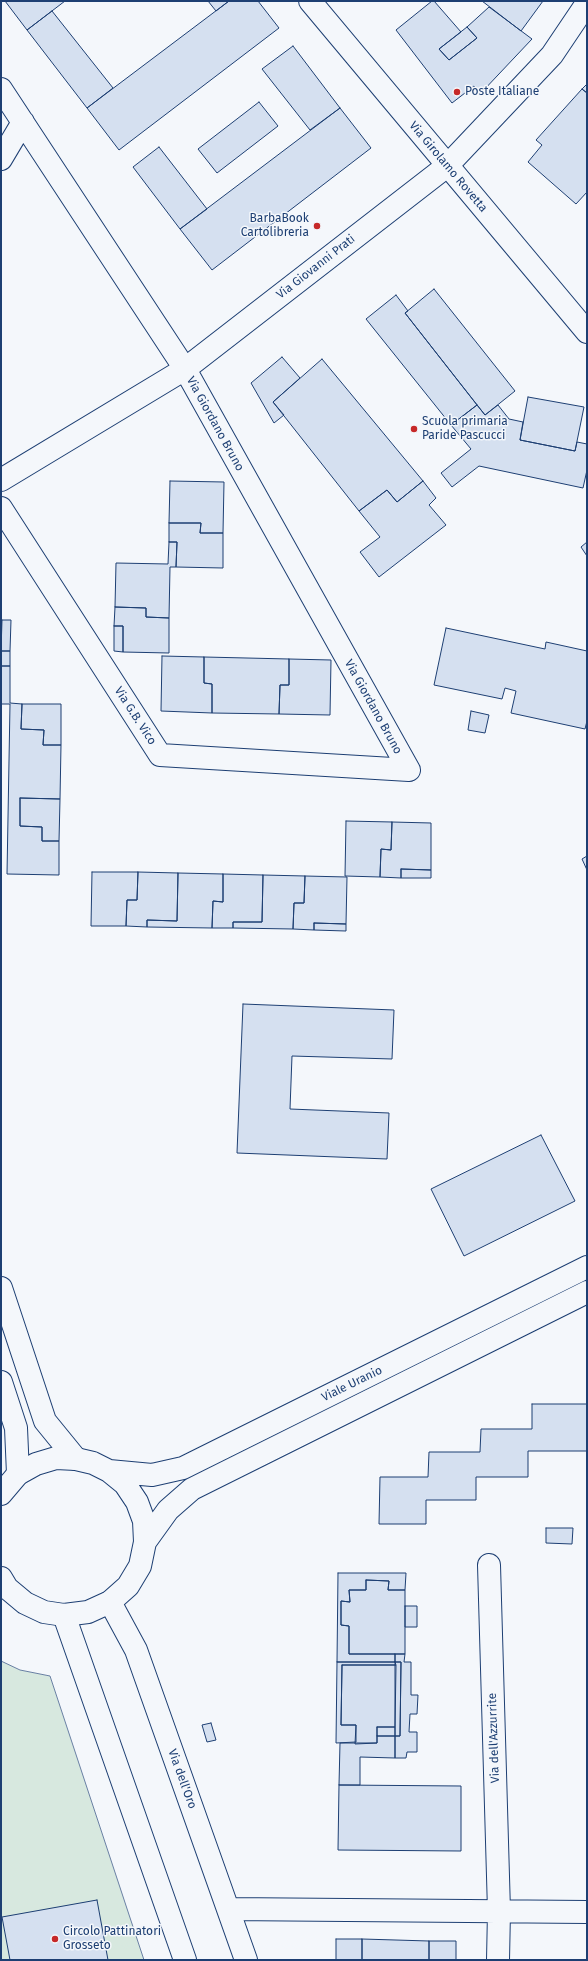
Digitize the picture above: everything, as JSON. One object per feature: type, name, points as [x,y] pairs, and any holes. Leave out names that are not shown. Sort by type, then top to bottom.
[{"type":"street","name":"Via Girolamo Rovetta","points":[[310,1],[587,332]]},
{"type":"street","name":"Via Giovanni Prati","points":[[1,480],[185,369],[447,166],[552,55],[587,3]]},
{"type":"street","name":"Via Giordano Bruno","points":[[1,89],[185,369],[409,770]]},
{"type":"street","points":[[1,159],[23,122]]},
{"type":"street","name":"Via G.B. Vico","points":[[1,508],[160,755],[409,770]]},
{"type":"street","name":"Viale Uranio","points":[[109,1471],[152,1475],[183,1468],[587,1267]]},
{"type":"street","points":[[1,1288],[44,1421],[76,1458]]},
{"type":"street","name":"Viale Uranio","points":[[145,1542],[168,1510],[192,1489],[587,1292]]},
{"type":"street","points":[[1,1382],[16,1428],[18,1474]]},
{"type":"street","points":[[1,1494],[18,1474],[36,1464],[56,1458],[76,1458],[93,1463],[109,1471],[125,1484],[137,1502],[144,1521],[145,1542],[140,1566],[128,1586],[110,1602],[88,1612],[64,1615],[44,1612],[25,1603],[7,1588],[1,1578]]},
{"type":"street","name":"Via dell'Azzurrite","points":[[489,1565],[499,1911],[498,1960]]},
{"type":"street","name":"Via dell'Oro","points":[[110,1602],[136,1650],[246,1960]]},
{"type":"street","points":[[1,1603],[25,1603]]},
{"type":"street","points":[[64,1615],[185,1960]]},
{"type":"street","points":[[228,1909],[587,1912]]},
{"type":"shaded area","points":[[1,1661],[20,1670],[50,1676],[144,1960],[1,1960]]},
{"type":"building","points":[[5,1],[65,1],[27,30]]},
{"type":"building","points":[[208,1],[229,1],[216,11]]},
{"type":"building","points":[[229,1],[258,1],[279,28],[119,150],[87,108]]},
{"type":"building","points":[[432,1],[434,1],[461,32],[439,49],[449,60],[477,38],[467,27],[489,7],[532,39],[481,93],[474,86],[452,103],[396,30]]},
{"type":"building","points":[[482,1],[543,1],[521,31]]},
{"type":"building","points":[[52,11],[113,88],[87,108],[27,30]]},
{"type":"building","points":[[467,27],[477,38],[449,60],[439,49]]},
{"type":"building","points":[[293,46],[340,108],[310,130],[262,69]]},
{"type":"building","points":[[587,84],[587,93],[582,89]]},
{"type":"building","points":[[582,89],[587,93],[587,192],[576,204],[528,162],[542,145],[536,140]]},
{"type":"building","points":[[259,102],[278,126],[217,173],[198,149]]},
{"type":"building","points":[[340,108],[371,148],[212,270],[180,229]]},
{"type":"building","points":[[159,147],[207,209],[180,229],[133,167]]},
{"type":"building","points":[[434,289],[515,391],[485,415],[405,313]]},
{"type":"building","points":[[396,295],[408,311],[405,313],[477,405],[451,425],[366,319]]},
{"type":"building","points":[[282,357],[300,378],[273,402],[284,415],[274,423],[251,383]]},
{"type":"building","points":[[322,359],[423,481],[397,502],[387,490],[359,511],[273,402]]},
{"type":"building","points":[[528,397],[584,407],[575,451],[520,440]]},
{"type":"building","points":[[477,405],[485,415],[498,405],[509,419],[523,422],[520,440],[575,451],[577,442],[587,444],[587,470],[583,488],[479,466],[452,487],[441,473],[471,449],[451,425]]},
{"type":"building","points":[[170,481],[224,482],[223,533],[200,533],[201,523],[169,523]]},
{"type":"building","points":[[423,481],[436,498],[429,505],[446,525],[379,577],[360,552],[380,537],[359,511],[387,490],[397,502]]},
{"type":"building","points":[[169,523],[201,523],[200,533],[223,533],[223,568],[176,567],[177,542],[169,542]]},
{"type":"building","points":[[169,542],[177,542],[176,567],[170,567],[169,618],[146,617],[146,608],[115,607],[116,563],[168,564]]},
{"type":"building","points":[[587,542],[587,556],[581,547]]},
{"type":"building","points":[[115,607],[146,608],[146,617],[169,618],[169,653],[123,652],[123,626],[114,626]]},
{"type":"building","points":[[2,620],[11,620],[10,651],[1,651]]},
{"type":"building","points":[[114,626],[123,626],[123,652],[114,651]]},
{"type":"building","points":[[446,628],[545,649],[546,642],[587,651],[587,721],[585,729],[511,713],[516,691],[505,688],[502,699],[434,685]]},
{"type":"building","points":[[1,651],[10,651],[10,666],[1,666]]},
{"type":"building","points":[[162,656],[204,657],[204,683],[212,684],[212,713],[161,711]]},
{"type":"building","points":[[204,657],[289,659],[289,685],[280,685],[279,714],[212,713],[212,684],[204,683]]},
{"type":"building","points":[[289,659],[331,660],[330,715],[279,714],[280,685],[289,685]]},
{"type":"building","points":[[1,666],[10,666],[10,703],[22,704],[21,729],[44,730],[43,745],[61,745],[60,799],[20,798],[20,826],[42,827],[42,841],[59,841],[59,875],[7,874],[10,704],[1,704]]},
{"type":"building","points":[[22,704],[61,704],[61,745],[43,745],[44,730],[21,729]]},
{"type":"building","points":[[471,711],[489,715],[485,733],[468,730]]},
{"type":"building","points":[[20,798],[60,799],[59,841],[42,841],[42,827],[20,826]]},
{"type":"building","points":[[346,821],[392,822],[391,850],[381,849],[380,877],[345,876]]},
{"type":"building","points":[[392,822],[431,823],[431,870],[401,869],[401,878],[380,877],[381,849],[391,850]]},
{"type":"building","points":[[587,856],[587,870],[582,859]]},
{"type":"building","points":[[401,869],[431,870],[431,878],[401,878]]},
{"type":"building","points":[[92,872],[138,872],[137,900],[127,900],[126,926],[91,926]]},
{"type":"building","points":[[138,872],[178,873],[177,921],[147,920],[147,927],[126,926],[127,900],[137,900]]},
{"type":"building","points":[[178,873],[223,874],[223,902],[213,901],[212,928],[147,927],[147,920],[177,921]]},
{"type":"building","points":[[223,874],[263,875],[262,922],[233,922],[233,928],[212,928],[213,901],[223,902]]},
{"type":"building","points":[[263,875],[305,876],[304,903],[294,903],[293,929],[233,928],[233,922],[262,922]]},
{"type":"building","points":[[305,876],[347,877],[346,924],[314,923],[314,930],[293,929],[294,903],[304,903]]},
{"type":"building","points":[[314,923],[346,924],[346,931],[314,930]]},
{"type":"building","points":[[243,1004],[394,1010],[392,1059],[292,1056],[290,1109],[389,1113],[387,1159],[237,1153]]},
{"type":"building","points":[[541,1135],[575,1201],[464,1256],[431,1189]]},
{"type":"building","points":[[532,1404],[587,1404],[587,1451],[528,1451],[528,1477],[476,1477],[476,1500],[426,1500],[426,1524],[379,1524],[380,1477],[428,1477],[429,1452],[480,1452],[481,1429],[532,1429]]},
{"type":"building","points":[[546,1528],[573,1528],[572,1544],[546,1543]]},
{"type":"building","points":[[338,1573],[406,1573],[405,1590],[388,1590],[389,1581],[366,1580],[366,1590],[349,1590],[350,1602],[341,1601],[341,1625],[349,1626],[349,1654],[395,1654],[395,1662],[337,1662]]},
{"type":"building","points":[[366,1580],[389,1581],[388,1590],[405,1590],[405,1654],[349,1654],[349,1626],[341,1625],[341,1601],[350,1602],[349,1590],[366,1590]]},
{"type":"building","points":[[405,1606],[417,1606],[417,1627],[405,1627]]},
{"type":"building","points":[[395,1654],[405,1654],[404,1662],[411,1662],[411,1695],[418,1695],[417,1714],[410,1714],[409,1732],[417,1732],[417,1752],[407,1752],[406,1758],[395,1758],[395,1736],[400,1736],[401,1662],[395,1662]]},
{"type":"building","points":[[337,1662],[395,1662],[396,1665],[342,1665],[341,1725],[356,1725],[356,1742],[336,1743]]},
{"type":"building","points":[[395,1662],[401,1662],[400,1736],[395,1736]]},
{"type":"building","points":[[342,1665],[396,1665],[395,1727],[377,1727],[377,1743],[355,1744],[356,1725],[341,1725]]},
{"type":"building","points":[[211,1723],[216,1740],[207,1742],[202,1725]]},
{"type":"building","points":[[377,1727],[395,1727],[395,1736],[377,1736]]},
{"type":"building","points":[[377,1736],[395,1736],[395,1758],[360,1757],[360,1785],[339,1785],[340,1743],[377,1743]]},
{"type":"building","points":[[339,1785],[461,1786],[461,1851],[338,1850]]},
{"type":"building","name":"Circolo Pattinatori Grosseto","points":[[97,1900],[108,1960],[10,1960],[2,1917]]},
{"type":"building","points":[[336,1939],[362,1939],[362,1960],[336,1960]]},
{"type":"building","points":[[362,1939],[429,1941],[429,1960],[362,1960]]},
{"type":"building","points":[[429,1941],[456,1941],[456,1960],[429,1960]]},
{"type":"place","name":"Poste Italiane","points":[[457,92]]},
{"type":"place","name":"BarbaBook Cartolibreria","points":[[317,226]]},
{"type":"place","name":"Scuola primaria Paride Pascucci","points":[[414,429]]},
{"type":"place","name":"Circolo Pattinatori Grosseto","points":[[55,1939]]}]
